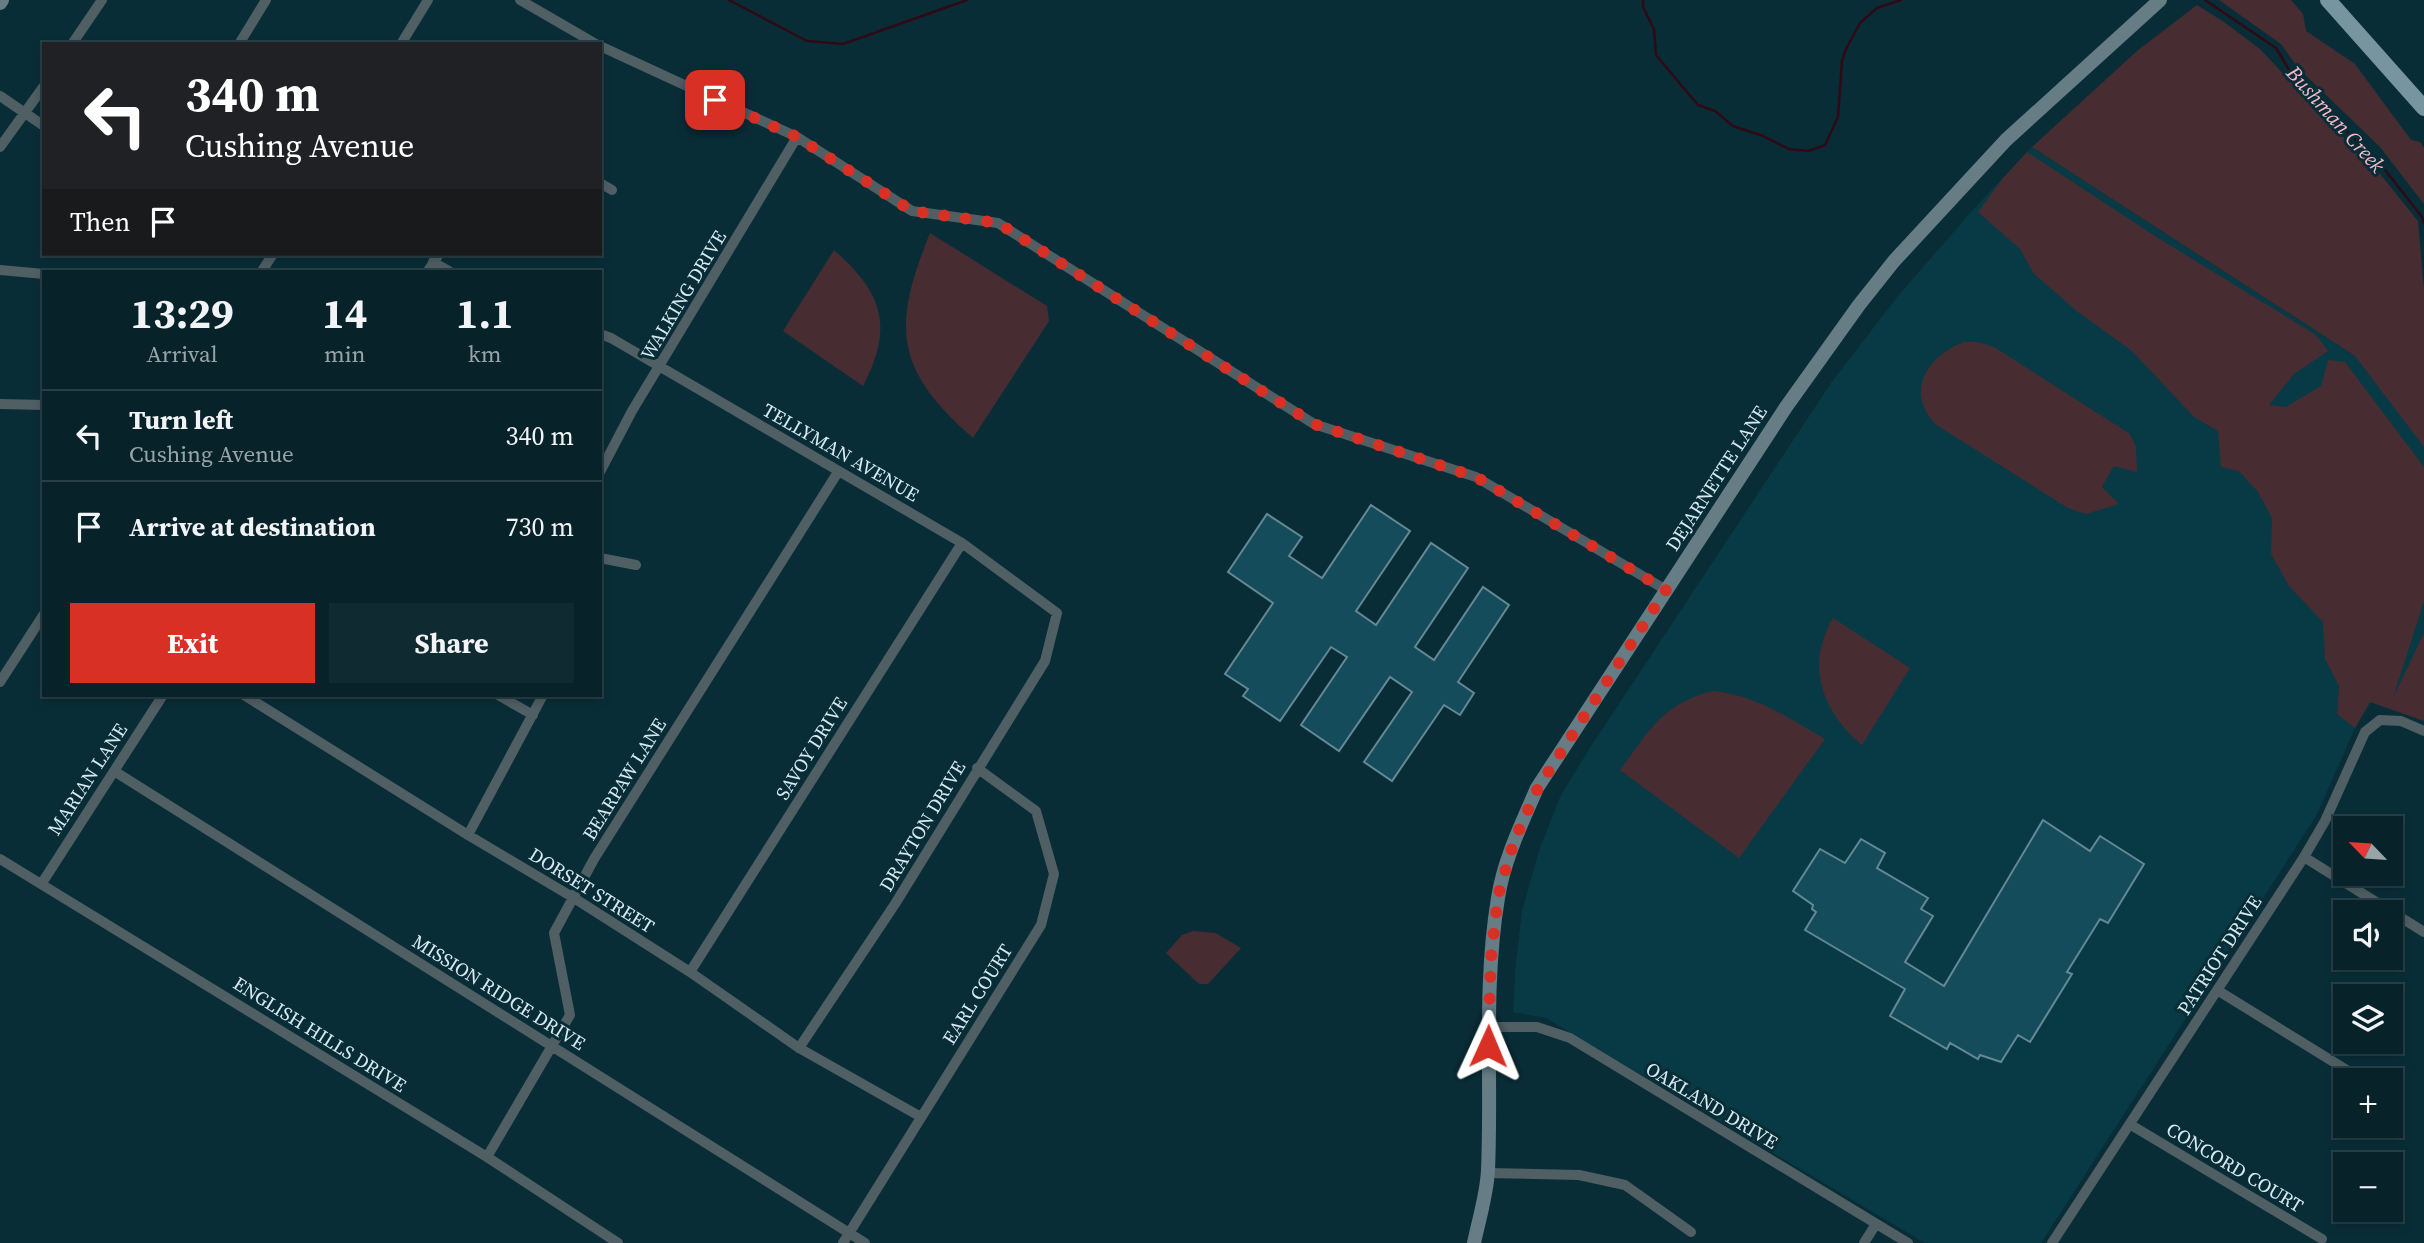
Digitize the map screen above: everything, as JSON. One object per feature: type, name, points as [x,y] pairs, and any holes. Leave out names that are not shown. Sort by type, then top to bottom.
[{"type":"main road","name":"DEJARNETTE LANE","points":[[1474,1243],[1488,1173],[1488,1027],[1498,896],[1514,841],[1538,788],[1793,396],[1844,324],[1894,261],[2006,140],[2160,0]]},
{"type":"main road","points":[[2328,0],[2424,108]]},
{"type":"street","points":[[73,42],[102,0]]},
{"type":"street","points":[[240,42],[265,0]]},
{"type":"street","points":[[402,42],[428,0]]},
{"type":"street","points":[[520,0],[574,39]]},
{"type":"street","points":[[602,47],[797,137],[912,211],[998,223],[1314,424],[1476,477],[1666,590]]},
{"type":"street","points":[[0,147],[42,89]]},
{"type":"street","points":[[0,96],[42,124]]},
{"type":"street","name":"WALKING DRIVE","points":[[602,468],[632,411],[797,137]]},
{"type":"street","points":[[602,184],[612,190]]},
{"type":"street","points":[[0,270],[42,274]]},
{"type":"street","name":"TELLYMAN AVENUE","points":[[602,335],[962,543],[1057,613]]},
{"type":"street","points":[[0,404],[42,405]]},
{"type":"street","name":"BEARPAW LANE","points":[[486,1157],[570,1015],[554,933],[594,859],[838,472]]},
{"type":"street","name":"SAVOY DRIVE","points":[[690,972],[962,543]]},
{"type":"street","points":[[602,558],[636,565]]},
{"type":"street","name":"DRAYTON DRIVE","points":[[799,1048],[895,904],[1045,661],[1057,613]]},
{"type":"street","points":[[0,682],[42,617]]},
{"type":"street","name":"MARIAN LANE","points":[[41,883],[162,697]]},
{"type":"street","name":"DORSET STREET","points":[[247,697],[574,898],[690,972],[799,1048],[921,1117]]},
{"type":"street","points":[[502,697],[533,715]]},
{"type":"street","points":[[468,835],[542,697]]},
{"type":"street","name":"PATRIOT DRIVE","points":[[2052,1243],[2304,857],[2325,821],[2365,732],[2380,720],[2401,721],[2424,731]]},
{"type":"street","name":"EARL COURT","points":[[843,1243],[1041,925],[1054,874],[1036,811],[977,768]]},
{"type":"street","name":"MISSION RIDGE DRIVE","points":[[114,771],[865,1243]]},
{"type":"street","points":[[2304,857],[2424,932]]},
{"type":"street","name":"ENGLISH HILLS DRIVE","points":[[0,859],[486,1157],[618,1243]]},
{"type":"street","points":[[2217,990],[2344,1068]]},
{"type":"street","name":"OAKLAND DRIVE","points":[[1488,1027],[1537,1027],[1570,1038],[1908,1243]]},
{"type":"street","name":"CONCORD COURT","points":[[2131,1125],[2322,1239]]},
{"type":"street","points":[[1488,1173],[1580,1175],[1625,1185],[1691,1232]]},
{"type":"street","points":[[1864,1243],[1876,1224]]},
{"type":"shaded area","points":[[2219,0],[2291,0],[2303,14],[2306,31],[2355,64],[2411,140],[2420,142],[2424,148],[2424,204],[2380,147],[2298,68],[2281,44]]},
{"type":"shaded area","points":[[2197,5],[2260,49],[2341,135],[2368,159],[2418,221],[2424,290],[2424,447],[2355,356],[2032,147],[2137,51]]},
{"type":"shaded area","points":[[2032,147],[2424,401],[2424,707],[2370,703],[2355,728],[2316,816],[2041,1243],[1925,1243],[1546,1018],[1513,1012],[1516,962],[1522,911],[1539,851],[1560,797],[1588,751],[1831,383],[1898,296]]},
{"type":"shaded area","points":[[2027,152],[2155,236],[2316,335],[2328,351],[2294,374],[2269,405],[2286,407],[2321,386],[2328,360],[2345,362],[2424,467],[2424,601],[2393,698],[2424,633],[2424,721],[2370,702],[2355,728],[2337,714],[2339,686],[2325,659],[2323,622],[2289,586],[2271,554],[2272,518],[2258,492],[2239,471],[2221,467],[2218,431],[2194,417],[2132,351],[2078,312],[2034,274],[2020,249],[1978,212],[2003,178]]},
{"type":"shaded area","points":[[930,233],[1047,306],[1049,321],[973,438],[928,390],[915,368],[908,345],[906,321],[910,295]]},
{"type":"shaded area","points":[[834,250],[864,281],[878,312],[878,346],[863,386],[783,331]]},
{"type":"shaded area","points":[[1964,342],[1977,342],[1994,347],[2130,434],[2136,447],[2137,472],[2114,466],[2102,487],[2119,504],[2086,514],[2068,508],[1935,424],[1926,412],[1922,399],[1924,376],[1940,356]]},
{"type":"shaded area","points":[[1833,618],[1910,668],[1862,745],[1837,718],[1822,687],[1820,653]]},
{"type":"shaded area","points":[[1713,691],[1758,702],[1825,739],[1739,858],[1620,770],[1649,731],[1669,711],[1696,696]]},
{"type":"shaded area","points":[[1193,931],[1216,933],[1241,948],[1208,984],[1199,984],[1166,953],[1182,935]]},
{"type":"building","points":[[1371,505],[1410,531],[1356,611],[1376,625],[1431,543],[1468,568],[1415,647],[1434,660],[1483,587],[1509,605],[1458,682],[1474,693],[1460,715],[1444,705],[1392,781],[1364,762],[1412,692],[1390,677],[1339,751],[1301,725],[1347,657],[1331,647],[1280,721],[1243,696],[1248,689],[1225,674],[1273,603],[1228,572],[1267,514],[1302,537],[1289,556],[1322,578]]},
{"type":"building","points":[[2043,820],[2090,851],[2100,836],[2144,864],[2108,923],[2100,919],[2067,972],[2072,974],[2030,1042],[2018,1035],[2001,1062],[1980,1055],[1978,1059],[1950,1043],[1947,1049],[1890,1016],[1905,989],[1805,930],[1816,912],[1812,909],[1813,905],[1793,891],[1820,849],[1845,863],[1861,839],[1885,853],[1877,868],[1928,898],[1921,909],[1933,916],[1905,962],[1944,986]]},
{"type":"waterway","name":"Bushman Creek","points":[[729,0],[807,41],[843,44],[967,0]]},
{"type":"waterway","name":"Bushman Creek","points":[[1643,0],[1643,7],[1654,29],[1656,55],[1698,105],[1715,111],[1733,126],[1763,136],[1789,149],[1809,151],[1825,145],[1838,117],[1842,61],[1860,23],[1877,8],[1901,0]]},
{"type":"waterway","name":"Bushman Creek","points":[[2205,0],[2276,48],[2291,73],[2310,96],[2378,161],[2424,223]]},
{"type":"route","points":[[715,100],[797,137],[912,211],[998,223],[1314,424],[1476,477],[1666,590],[1538,788],[1514,841],[1498,896],[1491,958],[1488,1046]]}]
